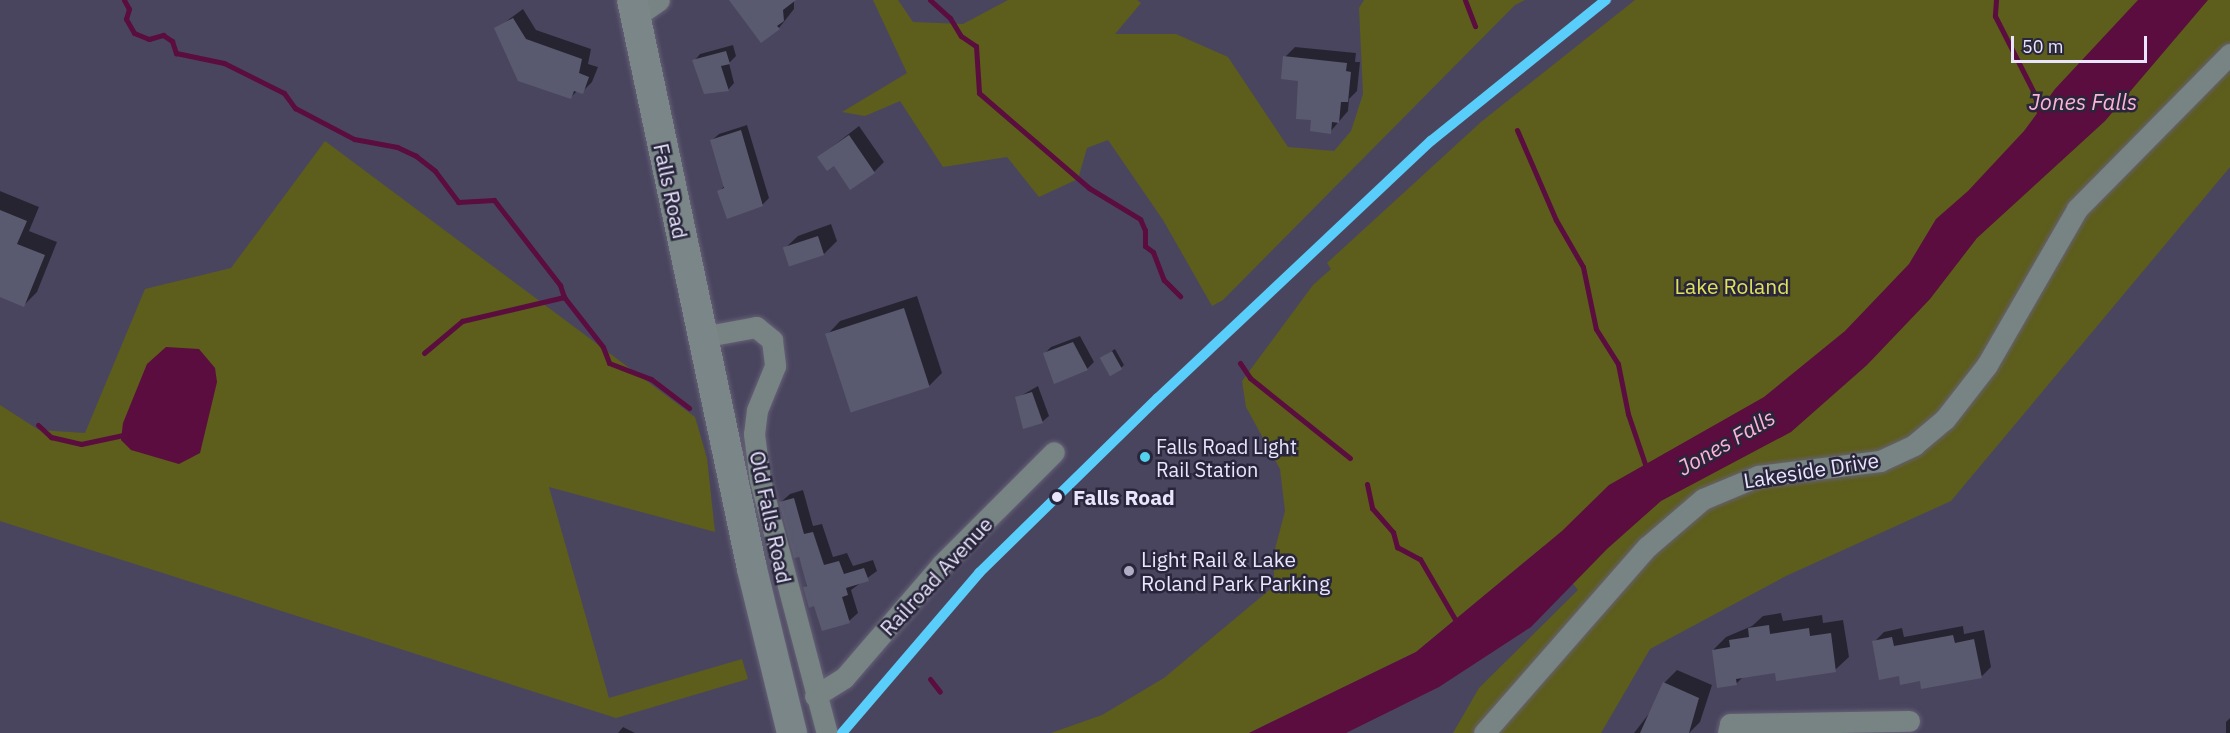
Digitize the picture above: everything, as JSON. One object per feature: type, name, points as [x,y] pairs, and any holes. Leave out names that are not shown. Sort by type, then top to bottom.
[{"type":"main road","name":"Falls Road","points":[[633,9],[767,636],[792,733]]},
{"type":"street","points":[[633,9],[659,0]]},
{"type":"street","name":"Lakeside Drive","points":[[1484,733],[1647,547],[1703,499],[1758,476],[1880,461],[1914,445],[1945,419],[1987,365],[2077,208],[2230,54]]},
{"type":"street","name":"Old Falls Road","points":[[702,337],[756,327],[772,340],[775,366],[757,410],[756,456],[769,524],[827,733]]},
{"type":"street","name":"Railroad Avenue","points":[[815,696],[844,678],[942,564],[1054,452]]},
{"type":"street","points":[[1728,733],[1730,724],[1769,729],[1909,721]]},
{"type":"green space","points":[[873,0],[898,0],[913,22],[963,24],[1008,0],[1137,0],[1141,3],[1115,34],[1176,34],[1228,57],[1288,147],[1334,151],[1351,131],[1363,94],[1359,8],[1364,0],[1525,0],[1515,5],[1223,300],[1212,306],[1163,220],[1108,140],[1087,148],[1078,179],[1039,197],[1007,157],[943,167],[900,101],[865,116],[842,112],[907,73]]},
{"type":"green space","name":"Lake Roland","points":[[1635,0],[2230,0],[2230,167],[1951,501],[1786,576],[1650,649],[1601,733],[1453,733],[1479,688],[1578,590],[1544,546],[1416,652],[1249,733],[1051,733],[1102,715],[1164,678],[1274,586],[1274,553],[1285,511],[1280,469],[1246,407],[1242,381],[1313,285],[1331,269],[1327,263],[1481,122]]},
{"type":"green space","points":[[325,141],[695,417],[707,458],[715,532],[549,487],[609,698],[742,659],[748,679],[616,718],[0,521],[0,405],[39,430],[85,433],[145,289],[231,268]]},
{"type":"water","name":"Jones Falls","points":[[2138,0],[2208,0],[2105,121],[1977,238],[1930,299],[1867,365],[1791,432],[1661,501],[1607,549],[1531,627],[1439,687],[1346,733],[1249,733],[1416,652],[1562,531],[1609,485],[1764,397],[1845,331],[1909,264],[1936,219],[1968,191],[2024,131],[2055,89]]},
{"type":"water","points":[[166,347],[199,349],[215,368],[217,382],[200,453],[179,464],[131,450],[121,440],[123,423],[147,364]]},
{"type":"building","points":[[729,0],[796,0],[783,10],[784,21],[777,26],[780,29],[761,43]]},
{"type":"building","points":[[513,18],[526,39],[582,59],[579,73],[589,77],[583,94],[574,91],[571,99],[518,81],[494,28]]},
{"type":"building","points":[[726,51],[730,64],[721,66],[729,91],[704,94],[692,60]]},
{"type":"building","points":[[1283,56],[1347,63],[1346,71],[1351,72],[1348,102],[1341,102],[1339,123],[1332,122],[1331,134],[1310,131],[1311,120],[1296,119],[1298,81],[1281,79]]},
{"type":"building","points":[[741,130],[763,206],[727,219],[717,191],[724,188],[710,140]]},
{"type":"building","points":[[849,135],[875,173],[850,190],[834,166],[827,171],[817,157]]},
{"type":"building","points":[[0,210],[27,221],[17,244],[45,255],[24,307],[0,297]]},
{"type":"building","points":[[818,236],[824,255],[789,266],[783,247]]},
{"type":"building","points":[[904,308],[930,387],[851,413],[825,334]]},
{"type":"building","points":[[1073,342],[1088,370],[1054,384],[1043,353]]},
{"type":"building","points":[[1112,351],[1122,369],[1110,376],[1100,358]]},
{"type":"building","points":[[1032,392],[1043,423],[1023,429],[1015,397]]},
{"type":"building","points":[[794,498],[804,534],[813,532],[824,565],[839,561],[844,574],[864,568],[869,581],[846,588],[848,595],[842,597],[850,623],[822,631],[814,606],[809,608],[803,587],[807,586],[799,557],[794,558],[779,502]]},
{"type":"building","points":[[1769,625],[1770,634],[1809,628],[1810,636],[1831,633],[1836,672],[1776,681],[1775,673],[1736,679],[1737,685],[1717,688],[1712,650],[1730,647],[1729,640],[1749,637],[1748,628]]},
{"type":"building","points":[[1953,635],[1955,643],[1974,639],[1982,678],[1921,689],[1920,681],[1900,685],[1899,676],[1879,680],[1872,641],[1892,637],[1894,646]]},
{"type":"building","points":[[1663,682],[1699,698],[1689,733],[1640,733]]},
{"type":"waterway","points":[[124,0],[129,9],[126,19],[134,33],[149,39],[163,35],[172,41],[176,53],[224,63],[284,93],[295,108],[354,139],[397,147],[416,156],[435,171],[458,202],[494,200],[560,285],[564,297],[603,347],[609,363],[651,379],[689,408]]},
{"type":"waterway","points":[[930,0],[950,18],[961,36],[976,46],[979,93],[1089,188],[1140,219],[1145,230],[1145,246],[1153,252],[1164,280],[1180,296]]},
{"type":"waterway","points":[[1465,0],[1475,26]]},
{"type":"waterway","points":[[1996,0],[1995,16],[2034,93],[2040,117]]},
{"type":"waterway","points":[[1517,130],[1556,220],[1583,267],[1596,329],[1618,364],[1628,414],[1646,467]]},
{"type":"waterway","points":[[424,353],[462,321],[564,297]]},
{"type":"waterway","points":[[1240,363],[1250,378],[1350,458]]},
{"type":"waterway","points":[[38,425],[51,437],[81,444],[128,434]]},
{"type":"waterway","points":[[1367,484],[1372,508],[1393,532],[1397,547],[1420,559],[1459,626]]},
{"type":"waterway","points":[[930,679],[940,692]]},
{"type":"transit line","points":[[842,733],[979,573],[1158,398],[1431,141],[1606,0]]},
{"type":"place","name":"Falls Road Light Rail Station","points":[[1145,457]]},
{"type":"place","name":"Falls Road","points":[[1057,497]]},
{"type":"place","name":"Light Rail & Lake Roland Park Parking","points":[[1129,571]]}]
